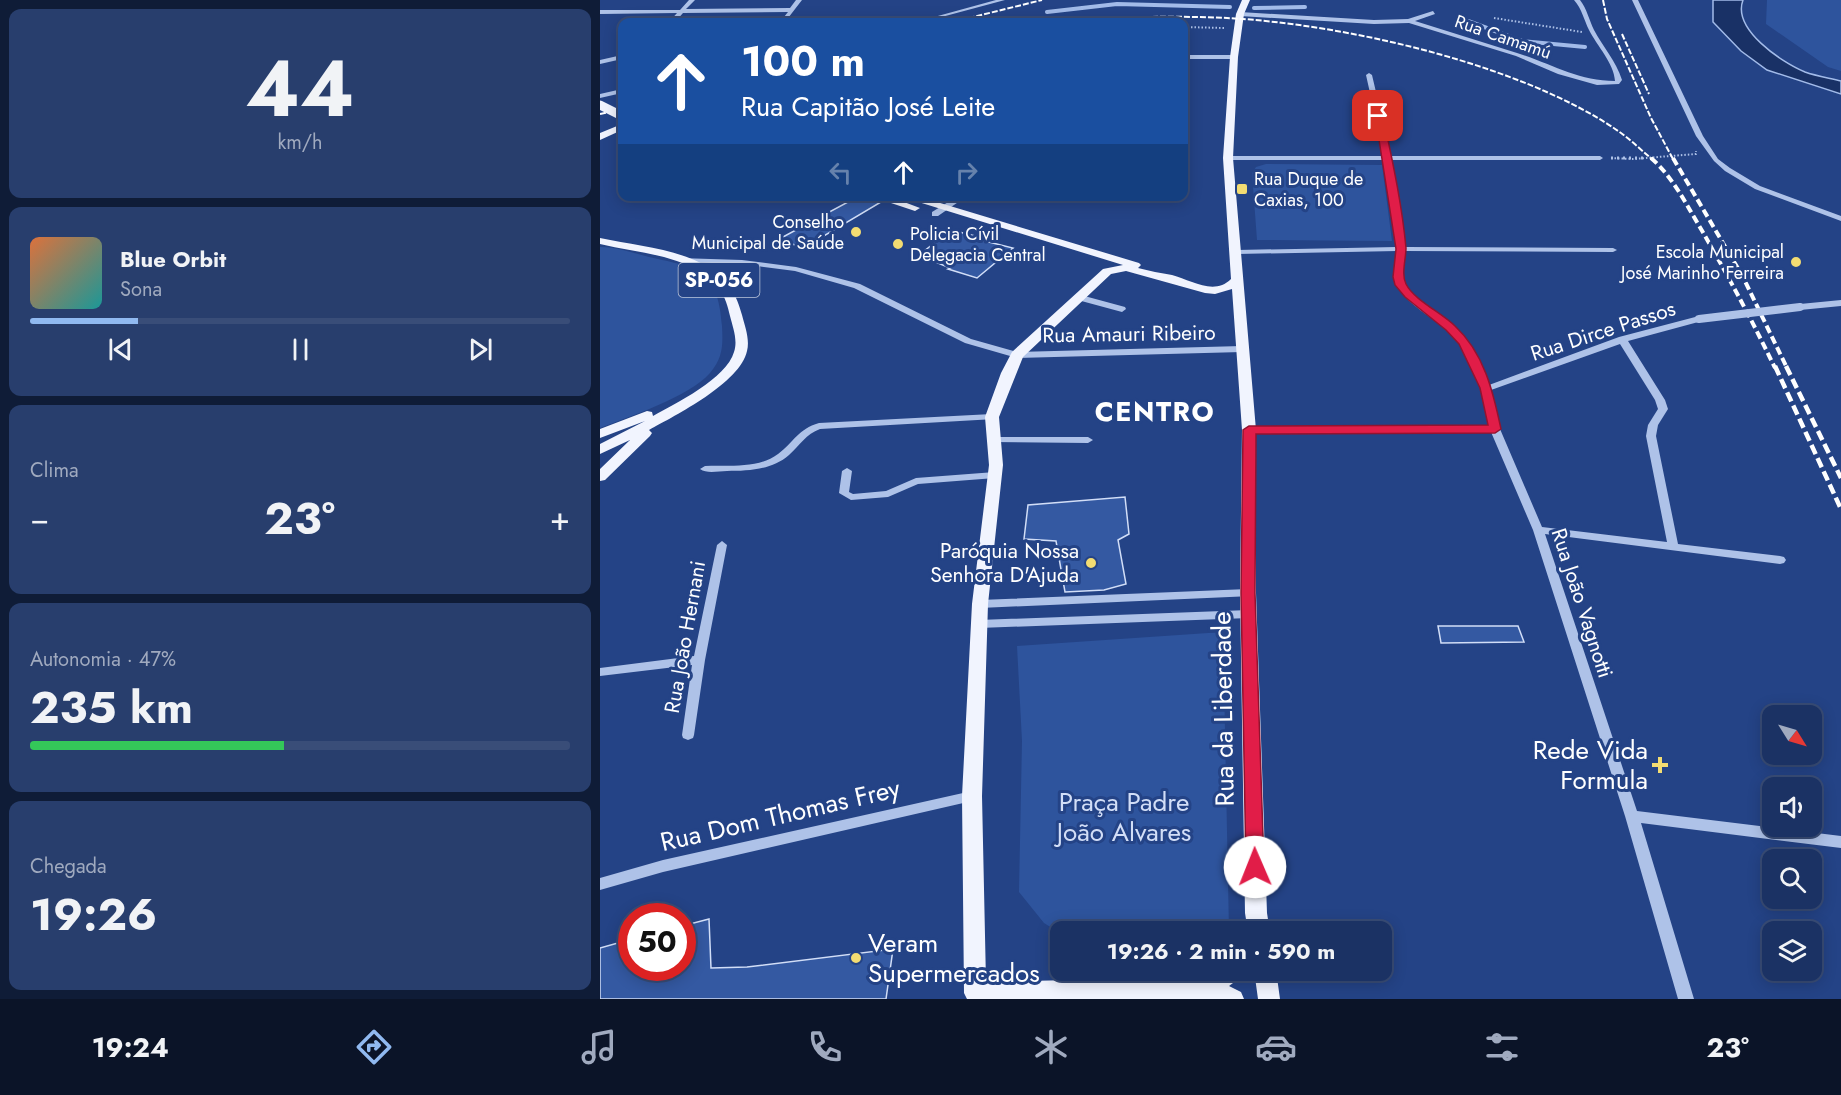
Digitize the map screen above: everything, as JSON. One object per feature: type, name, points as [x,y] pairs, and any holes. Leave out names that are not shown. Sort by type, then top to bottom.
[{"type":"main road","name":"Rua da Liberdade","points":[[1246,0],[1237,29],[1228,158],[1249,430],[1248,593],[1255,921]]},
{"type":"main road","points":[[600,105],[618,114]]},
{"type":"main road","points":[[600,138],[618,130]]},
{"type":"main road","points":[[600,138],[618,136]]},
{"type":"main road","points":[[897,201],[1125,261],[1215,282],[1239,278]]},
{"type":"main road","points":[[916,201],[940,211],[1097,259],[1107,264],[1107,271]]},
{"type":"main road","name":"SP-056","points":[[600,477],[640,437],[708,387],[740,355],[742,339],[729,292],[719,280],[705,270],[682,260],[604,242]]},
{"type":"main road","points":[[1125,261],[1176,281]]},
{"type":"main road","points":[[1233,999],[1210,987],[975,996],[972,796],[980,604],[995,475],[992,417],[1017,355],[1107,271],[1126,268],[1210,290],[1224,289],[1239,278]]},
{"type":"main road","points":[[1224,289],[1240,302]]},
{"type":"main road","points":[[600,434],[708,387]]},
{"type":"main road","points":[[600,450],[676,410]]},
{"type":"main road","points":[[1210,987],[1218,981]]},
{"type":"main road","points":[[1267,981],[1269,999]]},
{"type":"street","points":[[676,18],[692,0]]},
{"type":"street","points":[[786,18],[799,0]]},
{"type":"street","points":[[934,18],[1002,0]]},
{"type":"street","points":[[1635,0],[1656,48],[1707,148],[1717,161],[1739,177],[1841,219]]},
{"type":"street","points":[[1580,2],[1593,34]]},
{"type":"street","points":[[600,12],[792,10]]},
{"type":"street","points":[[1409,21],[1433,13]]},
{"type":"street","name":"Rua Camamú","points":[[1240,14],[1374,22],[1409,21],[1518,55],[1560,73],[1597,83],[1612,84],[1619,80],[1617,73],[1593,34]]},
{"type":"street","points":[[1188,57],[1234,57]]},
{"type":"street","points":[[600,62],[618,58]]},
{"type":"street","name":"Rua João Vagnotti","points":[[1369,75],[1388,158],[1401,249],[1399,277],[1401,285],[1408,295],[1464,342],[1486,388],[1495,429],[1538,530],[1632,816],[1686,999]]},
{"type":"street","points":[[600,96],[618,92]]},
{"type":"street","points":[[1228,158],[1600,158]]},
{"type":"street","points":[[940,211],[956,201]]},
{"type":"street","points":[[1237,252],[1401,249],[1613,250]]},
{"type":"street","name":"Rua Amauri Ribeiro","points":[[682,260],[742,262],[796,269],[857,286],[968,341],[1017,355],[1242,349]]},
{"type":"street","points":[[1077,297],[1122,309]]},
{"type":"street","name":"Rua Dirce Passos","points":[[1486,388],[1656,328],[1699,320],[1841,303]]},
{"type":"street","points":[[1622,339],[1660,400],[1663,409],[1653,425],[1651,436],[1673,547]]},
{"type":"street","points":[[705,469],[760,465],[775,460],[784,455],[799,435],[819,426],[992,417]]},
{"type":"street","points":[[1249,430],[1495,429]]},
{"type":"street","points":[[994,440],[1088,440]]},
{"type":"street","points":[[847,471],[844,493],[851,497],[888,494],[916,481],[995,475]]},
{"type":"street","points":[[1538,530],[1780,560]]},
{"type":"street","name":"Rua João Hernani","points":[[688,735],[699,660],[722,545]]},
{"type":"street","points":[[980,604],[1248,593]]},
{"type":"street","points":[[979,624],[1249,614]]},
{"type":"street","points":[[600,672],[699,660]]},
{"type":"street","name":"Rua Dom Thomas Frey","points":[[600,884],[663,866],[972,796]]},
{"type":"street","points":[[1632,816],[1841,842]]},
{"type":"path","points":[[1494,18],[1593,34]]},
{"type":"path","points":[[1188,27],[1237,29]]},
{"type":"path","points":[[1600,158],[1696,154],[1695,148],[1707,148]]},
{"type":"green space","points":[[1767,0],[1841,0],[1841,71],[1828,67],[1766,24]]},
{"type":"green space","points":[[1266,164],[1382,165],[1392,241],[1257,240],[1252,173],[1256,167]]},
{"type":"green space","points":[[600,247],[619,249],[681,265],[703,275],[716,293],[720,307],[722,339],[718,362],[700,382],[674,398],[600,428]]},
{"type":"green space","name":"Praça Padre João Alvares","points":[[1223,632],[1229,921],[1050,921],[1050,927],[1044,923],[1019,892],[1022,741],[1017,646]]},
{"type":"shaded area","points":[[1713,0],[1743,0],[1742,11],[1745,22],[1751,33],[1761,43],[1784,61],[1805,72],[1841,81],[1841,94],[1767,70],[1741,51],[1713,22]]},
{"type":"building","points":[[850,201],[881,202],[802,249],[781,238]]},
{"type":"building","points":[[951,230],[1013,248],[977,278],[948,269],[950,268],[919,255]]},
{"type":"building","name":"Paróquia Nossa Senhora D'Ajuda","points":[[1125,497],[1129,534],[1118,540],[1126,584],[1104,590],[1065,592],[1056,541],[1024,539],[1028,505]]},
{"type":"building","points":[[1438,626],[1518,626],[1524,642],[1441,643]]},
{"type":"building","name":"Veram Supermercados","points":[[709,919],[711,968],[747,967],[893,949],[886,999],[600,999],[600,948],[618,943],[618,981],[696,981],[696,922]]},
{"type":"waterway","points":[[1047,12],[1117,4],[1230,7]]},
{"type":"waterway","points":[[1254,8],[1305,7]]},
{"type":"waterway","points":[[1468,21],[1522,41],[1585,47]]},
{"type":"railway","points":[[969,18],[1042,0]]},
{"type":"railway","points":[[1603,0],[1607,19],[1651,118],[1673,159]]},
{"type":"railway","points":[[1110,18],[1227,18],[1274,22],[1378,39],[1432,52],[1536,87],[1581,109],[1621,133],[1652,159]]},
{"type":"railway","points":[[1622,34],[1649,94]]},
{"type":"railway","points":[[600,114],[618,110]]},
{"type":"railway","points":[[1651,158],[1673,182],[1711,246],[1775,368]]},
{"type":"railway","points":[[1673,158],[1743,277],[1787,368]]},
{"type":"railway","points":[[1775,366],[1841,509]]},
{"type":"railway","points":[[1786,366],[1841,478]]},
{"type":"place","name":"Rua Duque de Caxias, 100","points":[[1242,189]]},
{"type":"place","name":"Conselho Municipal de Saúde","points":[[856,232]]},
{"type":"place","name":"Policia Cívil Delegacia Central","points":[[898,244]]},
{"type":"place","name":"Escola Municipal José Marinho Ferreira","points":[[1796,262]]},
{"type":"place","name":"Paróquia Nossa Senhora D'Ajuda","points":[[1091,563]]},
{"type":"place","name":"Rede Vida Formula","points":[[1660,765]]},
{"type":"place","name":"Veram Supermercados","points":[[856,958]]},
{"type":"district","name":"CENTRO","points":[[1155,411]]},
{"type":"route","points":[[1255,867],[1248,593],[1249,430],[1495,429],[1486,388],[1464,342],[1408,295],[1401,285],[1399,277],[1401,249],[1388,158],[1378,116]]}]
